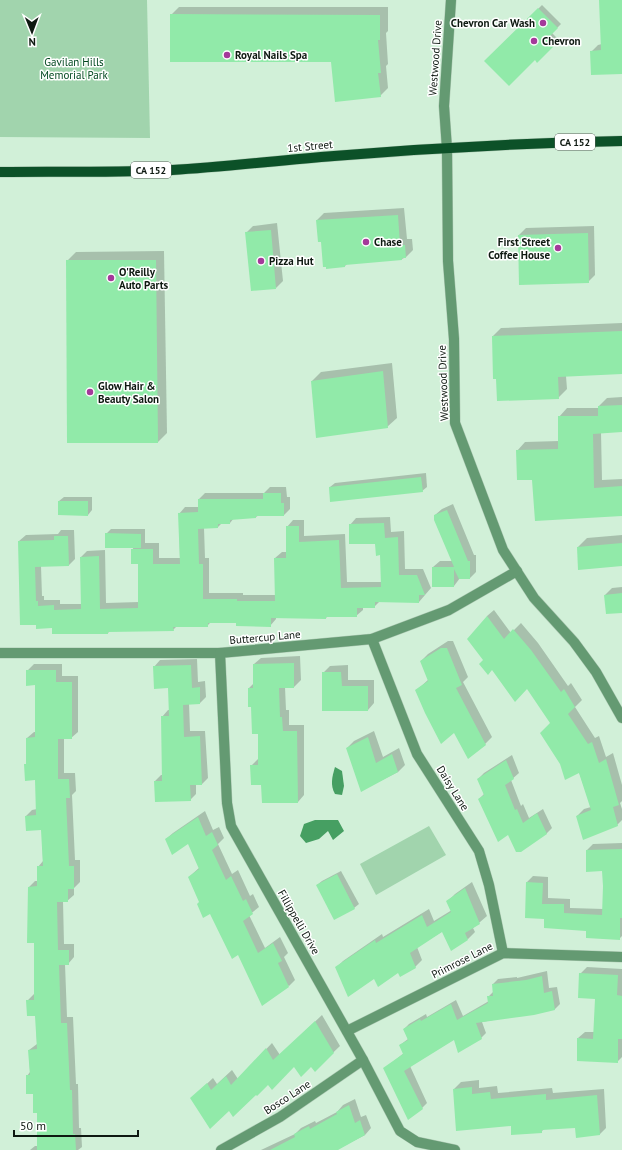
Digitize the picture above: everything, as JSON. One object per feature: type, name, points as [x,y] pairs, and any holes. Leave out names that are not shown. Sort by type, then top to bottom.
[{"type":"main road","name":"1st Street","points":[[0,172],[170,170],[447,148],[622,141]]},
{"type":"street","name":"Westwood Drive","points":[[451,0],[444,106],[447,148],[448,261],[453,331],[455,423],[503,550],[534,598],[574,642],[596,672],[622,718]]},
{"type":"street","name":"Buttercup Lane","points":[[0,653],[220,653],[372,639],[449,610],[517,571]]},
{"type":"street","name":"Daisy Lane","points":[[372,639],[417,754],[478,851],[489,885],[503,953]]},
{"type":"street","name":"Fillippelli Drive","points":[[220,653],[227,803],[231,826],[347,1031],[400,1131],[417,1142],[455,1150]]},
{"type":"street","name":"Primrose Lane","points":[[347,1031],[503,953],[622,957]]},
{"type":"street","name":"Bosco Lane","points":[[221,1150],[280,1117],[363,1060]]},
{"type":"green space","name":"Gavilan Hills Memorial Park","points":[[0,0],[147,0],[150,138],[0,137]]},
{"type":"green space","points":[[429,826],[446,855],[376,895],[360,864]]},
{"type":"shaded area","points":[[335,767],[342,771],[344,786],[342,795],[335,794],[332,787],[332,778]]},
{"type":"shaded area","points":[[315,820],[338,820],[344,831],[333,840],[328,831],[319,839],[306,843],[300,836],[304,824]]},
{"type":"building","points":[[599,0],[622,0],[622,74],[591,75],[590,51],[601,50]]},
{"type":"building","points":[[538,8],[558,28],[549,37],[556,44],[537,63],[535,60],[509,86],[484,61]]},
{"type":"building","points":[[170,14],[380,15],[380,40],[378,40],[381,73],[378,73],[381,97],[335,102],[331,62],[170,62]]},
{"type":"building","name":"Chase","points":[[398,215],[400,245],[405,245],[406,258],[402,258],[402,260],[345,265],[345,267],[326,269],[326,267],[323,267],[321,242],[318,242],[316,220]]},
{"type":"building","name":"Pizza Hut","points":[[271,230],[276,289],[251,291],[245,232]]},
{"type":"building","points":[[588,233],[589,283],[519,285],[518,235]]},
{"type":"building","points":[[66,260],[156,260],[158,443],[67,443]]},
{"type":"building","points":[[622,331],[622,374],[558,377],[559,399],[497,401],[496,379],[493,379],[492,336]]},
{"type":"building","points":[[383,371],[388,428],[316,438],[311,381]]},
{"type":"building","points":[[622,405],[622,432],[593,434],[594,488],[622,486],[622,516],[535,521],[532,480],[517,480],[516,450],[558,449],[558,416],[598,416],[598,406]]},
{"type":"building","points":[[421,477],[423,492],[330,502],[329,487]]},
{"type":"building","points":[[263,493],[281,493],[281,503],[284,503],[284,516],[256,516],[256,518],[230,520],[230,524],[218,524],[218,528],[198,529],[199,564],[203,564],[203,599],[275,601],[274,558],[286,558],[286,526],[299,526],[299,542],[339,540],[341,588],[381,587],[380,555],[376,556],[375,544],[349,544],[349,524],[384,523],[385,538],[398,537],[399,575],[417,575],[425,595],[419,595],[419,603],[375,602],[375,608],[357,608],[357,617],[326,617],[326,619],[271,618],[271,627],[236,626],[236,623],[208,623],[208,627],[173,627],[174,631],[108,632],[108,634],[52,634],[52,628],[36,629],[36,625],[20,625],[18,541],[54,540],[54,536],[68,536],[69,566],[35,567],[36,601],[38,601],[38,606],[54,605],[54,610],[81,609],[80,557],[99,556],[100,609],[138,608],[138,564],[131,564],[131,549],[153,549],[153,564],[180,564],[178,513],[198,512],[198,499],[263,499]]},
{"type":"building","points":[[58,501],[88,501],[88,516],[58,515]]},
{"type":"building","points":[[447,510],[468,561],[470,561],[470,579],[459,579],[454,569],[454,587],[432,587],[432,567],[454,567],[434,520],[434,515]]},
{"type":"building","points":[[105,533],[141,534],[141,548],[105,548]]},
{"type":"building","points":[[622,543],[622,566],[578,570],[577,547]]},
{"type":"building","points":[[622,593],[622,613],[606,614],[604,595]]},
{"type":"building","points":[[487,616],[504,639],[513,629],[531,650],[561,692],[564,689],[575,707],[568,714],[588,744],[592,742],[599,763],[606,759],[619,805],[613,807],[618,826],[583,840],[576,816],[591,810],[579,773],[565,780],[560,764],[540,733],[550,723],[527,689],[515,702],[492,670],[488,675],[479,664],[483,660],[467,639]]},
{"type":"building","points":[[441,648],[447,648],[462,685],[456,688],[486,745],[468,759],[454,733],[441,744],[415,690],[428,681],[420,661]]},
{"type":"building","points":[[294,663],[294,688],[279,688],[280,717],[282,717],[283,731],[297,731],[298,803],[262,803],[261,785],[251,785],[250,765],[258,765],[258,734],[252,734],[251,707],[248,707],[248,688],[253,688],[253,664]]},
{"type":"building","points":[[191,665],[192,688],[200,687],[200,704],[183,705],[184,737],[200,736],[202,785],[190,785],[191,801],[155,802],[154,781],[162,781],[161,716],[169,716],[168,688],[154,689],[153,666]]},
{"type":"building","points":[[26,670],[56,670],[56,682],[72,682],[72,739],[58,739],[58,779],[69,779],[70,798],[66,798],[69,866],[74,866],[74,889],[68,889],[68,902],[57,902],[58,950],[69,950],[69,965],[59,965],[61,1023],[67,1023],[70,1090],[72,1090],[73,1134],[75,1134],[76,1150],[37,1150],[37,1113],[33,1113],[33,1094],[26,1094],[26,1075],[30,1075],[28,1050],[37,1049],[35,1016],[27,1016],[26,1000],[34,1000],[34,943],[27,943],[28,887],[37,886],[37,866],[43,866],[41,830],[26,831],[25,816],[36,815],[35,780],[25,781],[24,764],[26,764],[26,738],[35,737],[35,685],[26,686]]},
{"type":"building","points":[[322,672],[341,672],[342,686],[368,686],[368,711],[322,711]]},
{"type":"building","points":[[368,737],[376,763],[392,754],[398,772],[361,792],[346,748]]},
{"type":"building","points":[[506,760],[514,779],[505,785],[515,810],[517,809],[523,823],[537,813],[547,834],[521,852],[516,852],[508,835],[498,842],[478,799],[484,795],[477,779]]},
{"type":"building","points":[[198,817],[206,836],[212,832],[218,845],[212,850],[226,880],[231,876],[243,901],[246,899],[253,914],[243,921],[258,953],[273,943],[282,961],[278,963],[289,987],[262,1006],[238,955],[232,959],[210,914],[203,918],[197,904],[199,902],[188,877],[199,869],[188,844],[172,855],[165,839]]},
{"type":"building","points":[[622,849],[622,918],[620,918],[620,940],[586,938],[586,931],[544,928],[544,919],[525,918],[526,882],[543,883],[542,904],[564,904],[564,913],[602,915],[602,871],[586,872],[586,850]]},
{"type":"building","points":[[337,874],[355,909],[334,920],[316,885]]},
{"type":"building","points":[[465,888],[480,924],[465,933],[468,940],[451,951],[442,932],[410,953],[416,968],[400,977],[398,973],[378,987],[374,979],[348,997],[335,967],[375,940],[376,943],[422,915],[427,927],[451,912],[446,901]]},
{"type":"building","points":[[579,973],[618,975],[617,995],[622,996],[622,1039],[618,1039],[618,1063],[577,1061],[577,1038],[593,1039],[595,999],[578,998]]},
{"type":"building","points":[[542,976],[544,993],[552,991],[555,1010],[534,1015],[476,1023],[482,1039],[458,1053],[454,1040],[404,1071],[423,1109],[408,1120],[383,1068],[403,1054],[399,1045],[408,1040],[403,1029],[420,1019],[421,1021],[451,1004],[457,1020],[488,1003],[487,996],[493,996],[492,984],[526,980]]},
{"type":"building","points":[[315,1021],[334,1053],[315,1072],[311,1067],[301,1077],[294,1067],[272,1090],[268,1085],[233,1117],[229,1111],[210,1129],[190,1098],[207,1083],[211,1090],[226,1076],[231,1085],[266,1048],[273,1060]]},
{"type":"building","points":[[472,1087],[472,1094],[490,1092],[491,1099],[546,1094],[546,1100],[597,1095],[600,1135],[576,1138],[575,1128],[542,1130],[542,1133],[511,1135],[511,1126],[456,1131],[453,1089]]},
{"type":"building","points":[[349,1105],[355,1123],[360,1120],[365,1135],[338,1150],[270,1150],[295,1137],[294,1134],[309,1126],[310,1129],[337,1114],[336,1112]]},
{"type":"place","name":"Chevron Car Wash","points":[[543,23]]},
{"type":"place","name":"Chevron","points":[[534,41]]},
{"type":"place","name":"Royal Nails Spa","points":[[227,55]]},
{"type":"place","name":"Chase","points":[[366,242]]},
{"type":"place","name":"First Street Coffee House","points":[[558,248]]},
{"type":"place","name":"Pizza Hut","points":[[261,261]]},
{"type":"place","name":"O'Reilly Auto Parts","points":[[111,278]]},
{"type":"place","name":"Glow Hair & Beauty Salon","points":[[90,392]]}]
